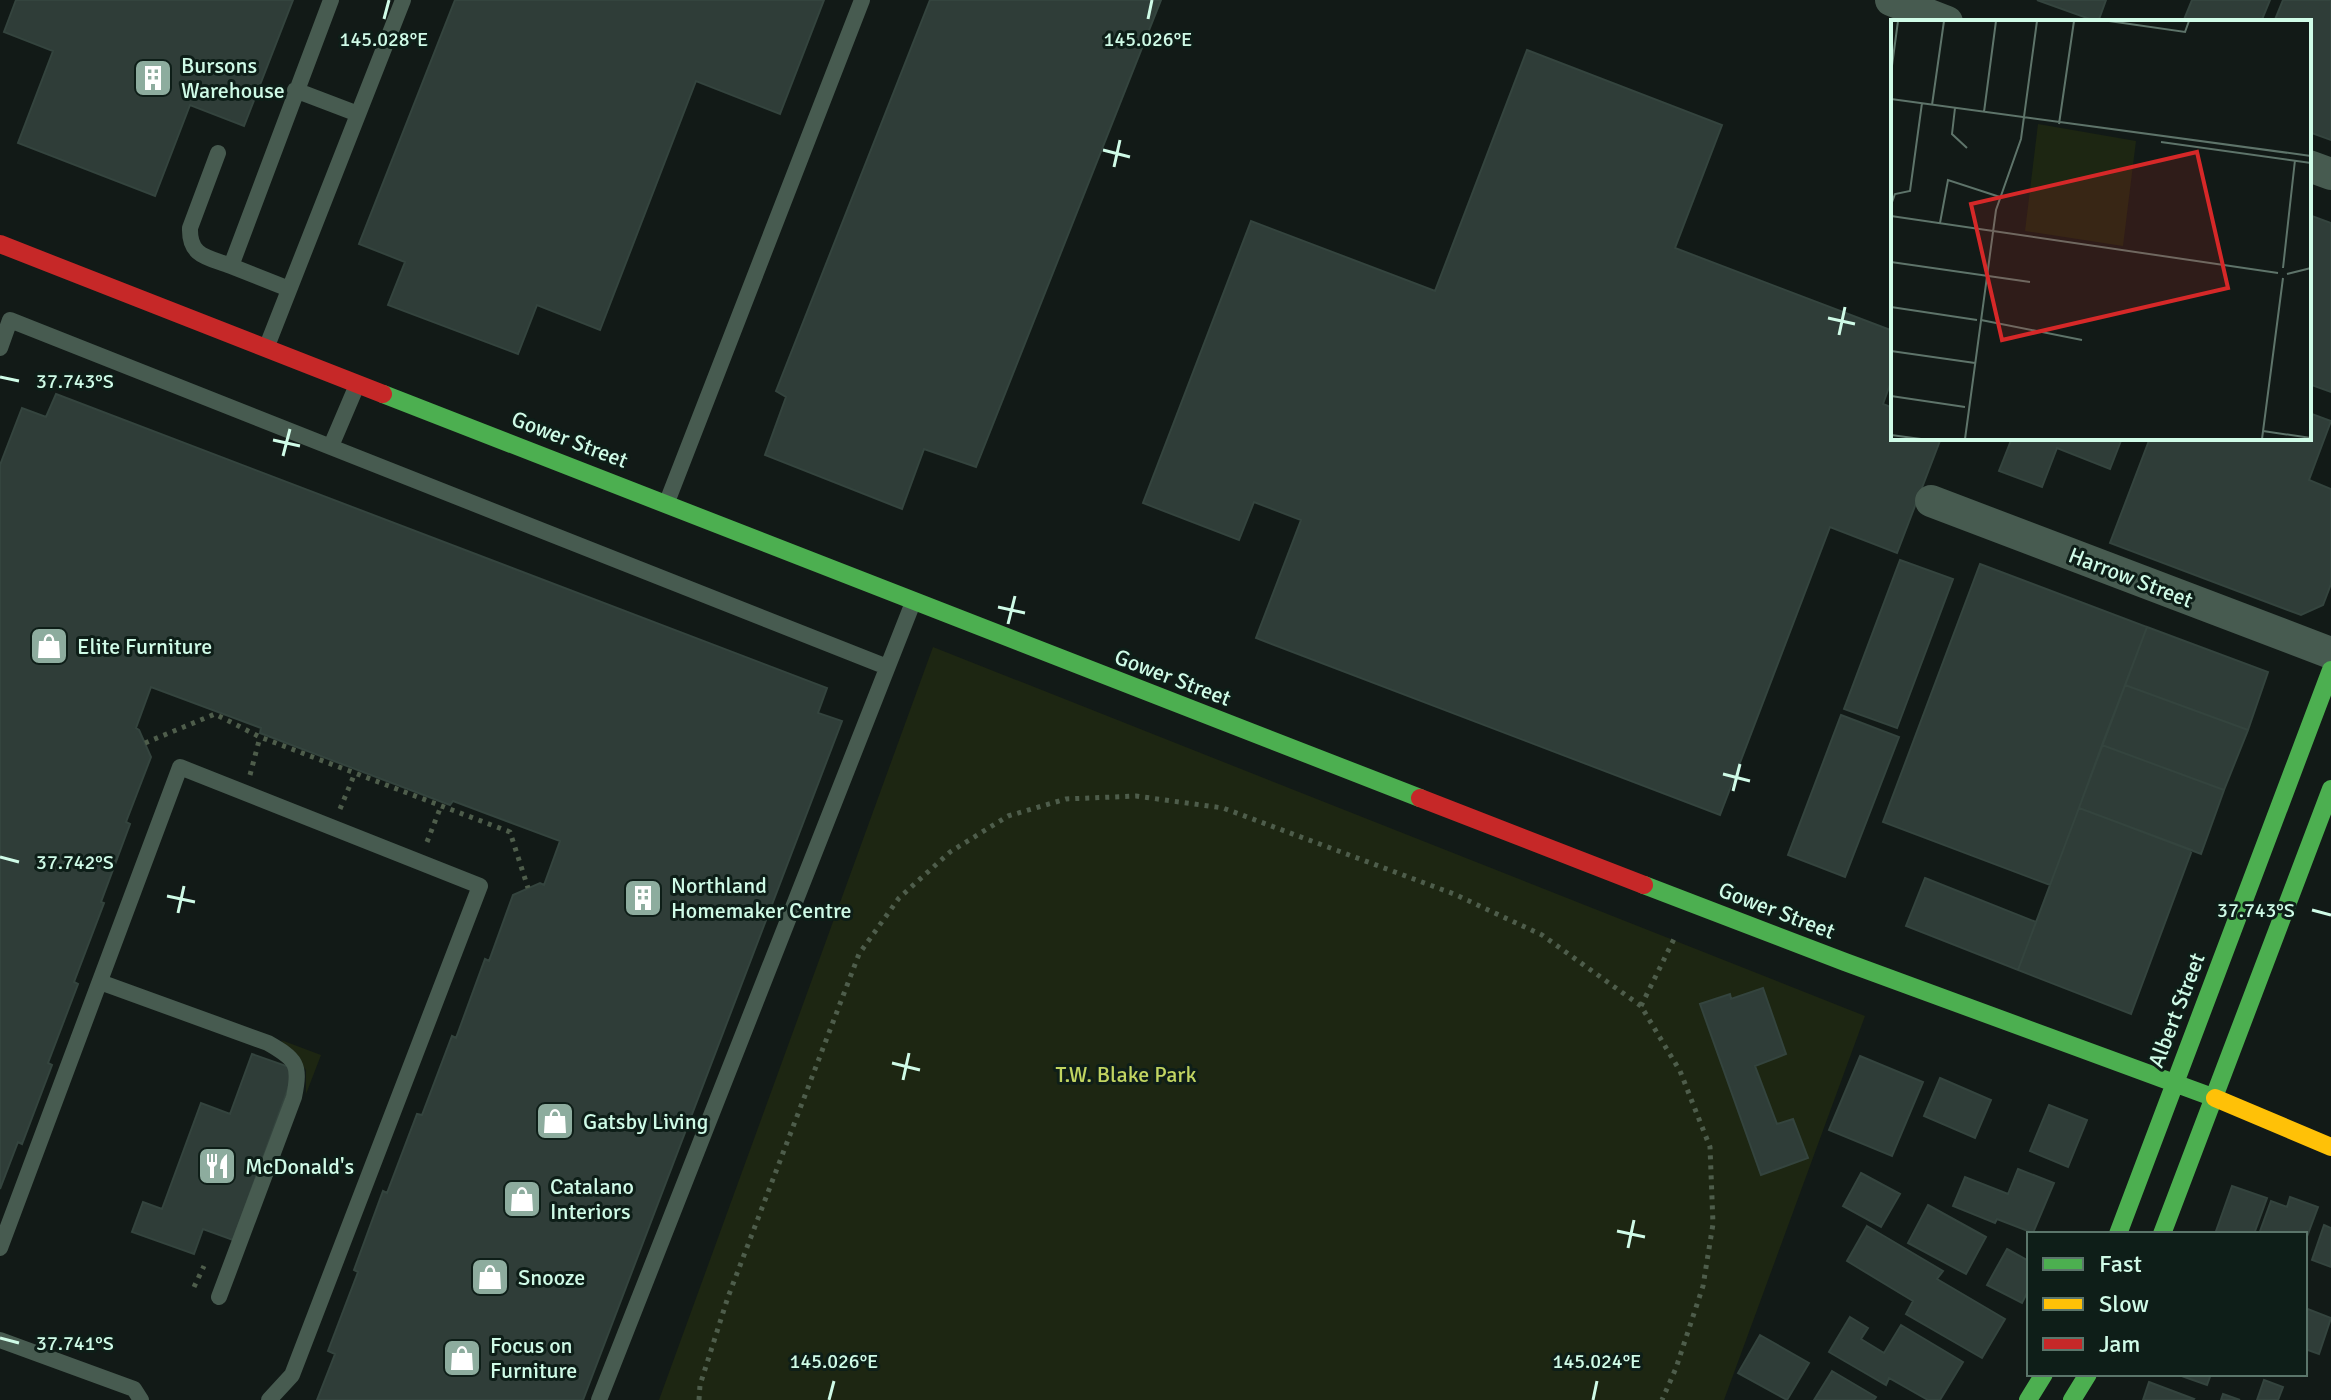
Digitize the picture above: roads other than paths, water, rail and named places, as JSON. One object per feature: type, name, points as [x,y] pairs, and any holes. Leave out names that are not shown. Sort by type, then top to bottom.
[{"type":"main road","name":"Gower Street","points":[[0,244],[1845,962],[2174,1082],[2331,1147]]},
{"type":"main road","name":"Albert Street","points":[[2119,1232],[2331,670]]},
{"type":"main road","points":[[2163,1232],[2331,789]]},
{"type":"main road","points":[[2028,1400],[2043,1376]]},
{"type":"main road","points":[[2072,1400],[2087,1376]]},
{"type":"street","points":[[1891,0],[1942,20]]},
{"type":"street","points":[[2311,167],[2331,174]]},
{"type":"street","name":"Harrow Street","points":[[1931,501],[2331,653]]},
{"type":"lane","points":[[231,266],[331,0]]},
{"type":"lane","points":[[266,347],[403,0]]},
{"type":"lane","points":[[667,503],[862,0]]},
{"type":"lane","points":[[295,90],[358,114]]},
{"type":"lane","points":[[218,153],[190,228],[192,247],[199,254],[289,289]]},
{"type":"lane","points":[[0,348],[10,320],[887,667]]},
{"type":"lane","points":[[331,446],[358,383]]},
{"type":"lane","points":[[599,1400],[914,600]]},
{"type":"lane","points":[[0,1248],[180,767],[480,886],[292,1375],[269,1400]]},
{"type":"lane","points":[[100,982],[268,1043],[290,1056],[296,1064],[299,1075],[294,1097],[219,1297]]},
{"type":"lane","points":[[0,1340],[134,1389],[141,1400]]},
{"type":"place","name":"Bursons Warehouse","points":[[153,78]]},
{"type":"place","name":"Elite Furniture","points":[[49,646]]},
{"type":"place","name":"Northland Homemaker Centre","points":[[643,898]]},
{"type":"place","name":"Gatsby Living","points":[[555,1121]]},
{"type":"place","name":"McDonald's","points":[[217,1166]]},
{"type":"place","name":"Catalano Interiors","points":[[522,1199]]},
{"type":"place","name":"Snooze","points":[[490,1277]]},
{"type":"place","name":"Focus on Furniture","points":[[462,1358]]},
{"type":"park label","name":"T.W. Blake Park","points":[[1126,1074]]}]
